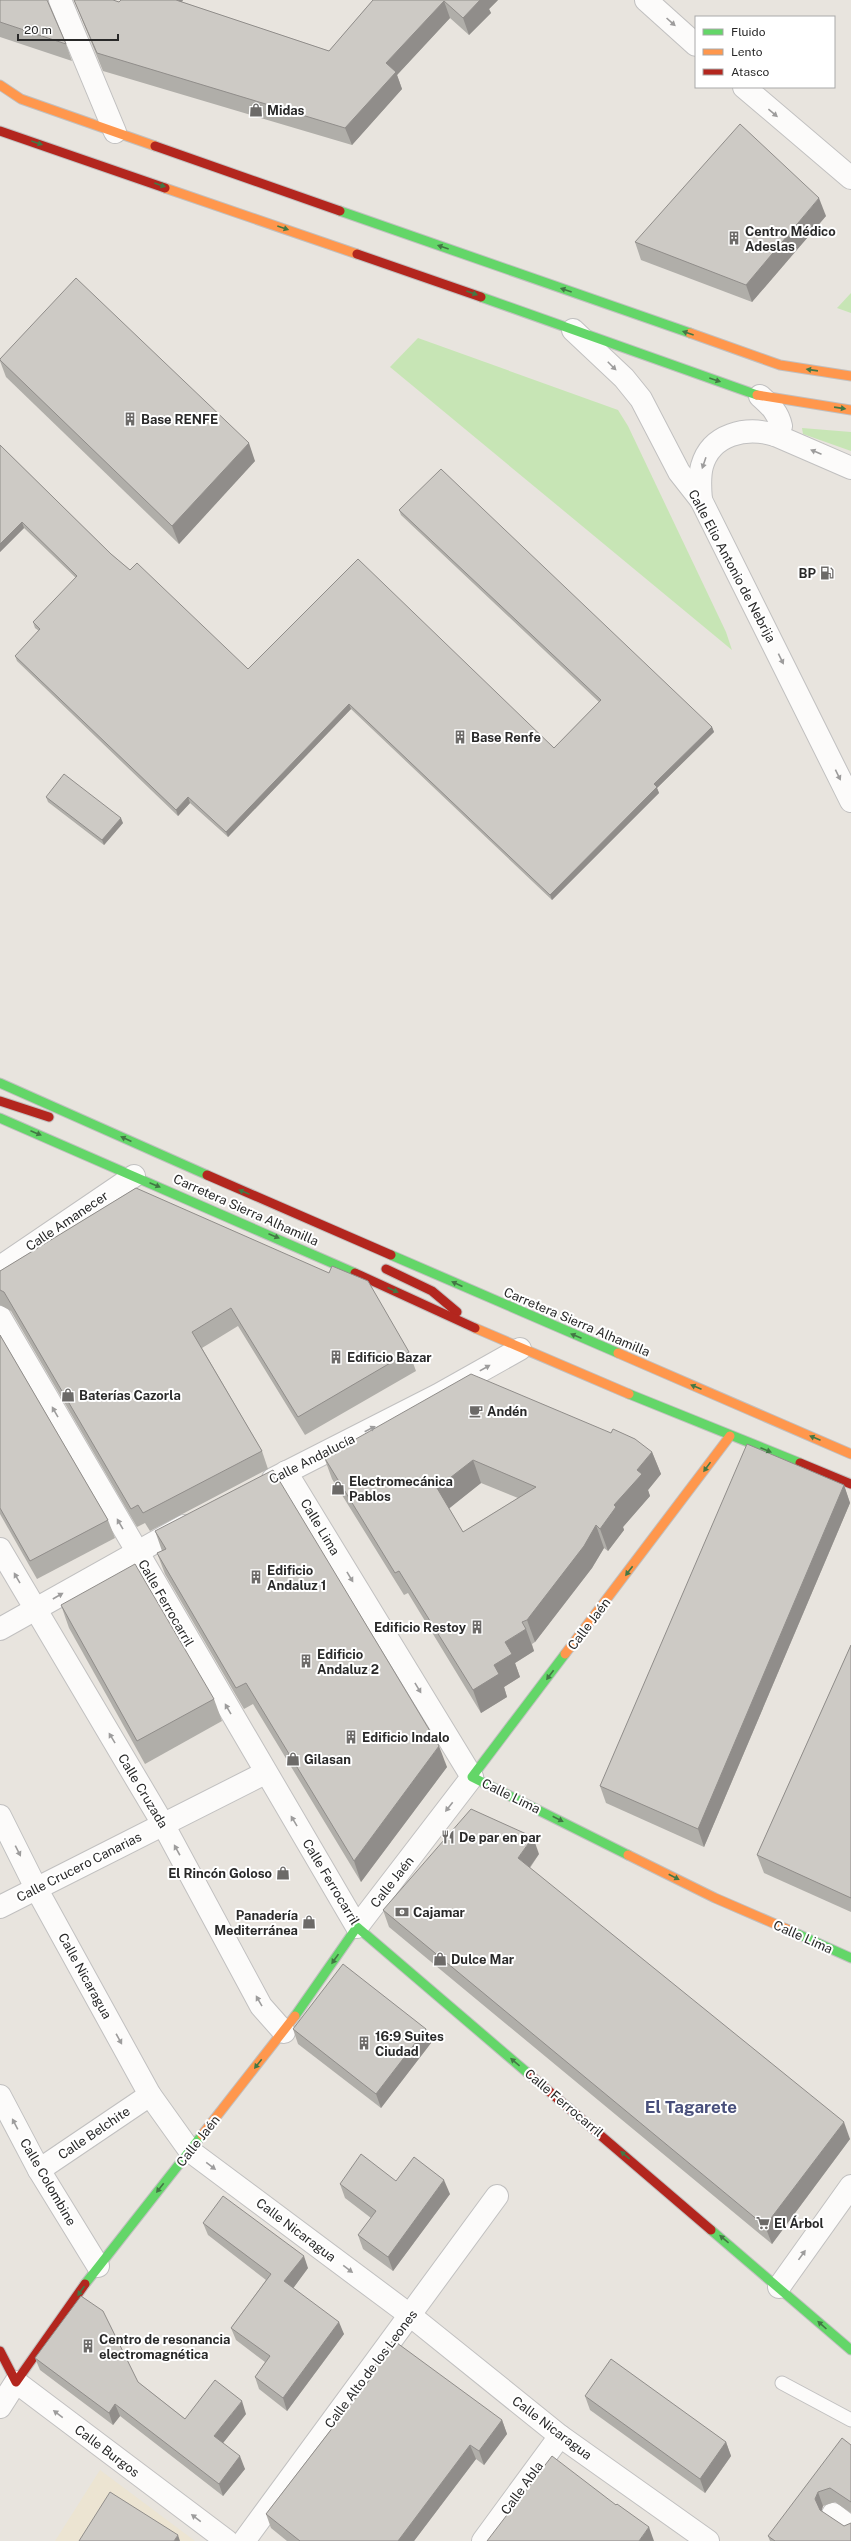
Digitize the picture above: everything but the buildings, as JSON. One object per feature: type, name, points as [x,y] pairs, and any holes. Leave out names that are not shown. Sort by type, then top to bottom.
[{"type":"main road","points":[[0,85],[21,100],[780,365],[851,376]]},
{"type":"main road","points":[[0,131],[448,285],[760,396],[851,410]]},
{"type":"main road","name":"Carretera Sierra Alhamilla","points":[[0,1083],[293,1213],[851,1454]]},
{"type":"main road","name":"Carretera Sierra Alhamilla","points":[[0,1101],[35,1114],[92,1124]]},
{"type":"main road","name":"Carretera Sierra Alhamilla","points":[[0,1118],[299,1247],[520,1349],[730,1436],[851,1484]]},
{"type":"main road","name":"Carretera Sierra Alhamilla","points":[[293,1213],[320,1236]]},
{"type":"main road","name":"Carretera Sierra Alhamilla","points":[[376,1264],[432,1291],[479,1330]]},
{"type":"main road","points":[[730,1436],[749,1433]]},
{"type":"main road","name":"Calle Jaén","points":[[472,1777],[730,1436]]},
{"type":"main road","name":"Calle Lima","points":[[472,1777],[715,1898],[851,1958]]},
{"type":"main road","name":"Calle Jaén","points":[[16,2382],[98,2266],[284,2032],[357,1927]]},
{"type":"main road","name":"Calle Ferrocarril","points":[[357,1927],[851,2350]]},
{"type":"main road","name":"Calle Burgos","points":[[0,2351],[16,2382]]},
{"type":"street","points":[[60,0],[114,132]]},
{"type":"street","points":[[646,0],[695,43]]},
{"type":"street","points":[[745,88],[851,178]]},
{"type":"street","name":"Calle Elio Antonio de Nebrija","points":[[572,330],[624,378],[641,399],[679,472],[701,500],[851,801]]},
{"type":"street","points":[[760,396],[771,405],[779,418],[781,426],[775,435]]},
{"type":"street","points":[[701,500],[702,467],[706,456],[719,441],[733,433],[767,432],[851,468]]},
{"type":"street","name":"Calle Amanecer","points":[[0,1267],[134,1176]]},
{"type":"street","name":"Calle Ferrocarril","points":[[0,1317],[265,1773],[357,1927]]},
{"type":"street","name":"Calle Andalucía","points":[[252,1490],[438,1395],[520,1349]]},
{"type":"street","name":"Calle Lima","points":[[286,1472],[472,1777]]},
{"type":"street","points":[[0,1629],[136,1552],[204,1516]]},
{"type":"street","name":"Calle Cruzada","points":[[0,1549],[163,1824],[262,2006],[284,2032]]},
{"type":"street","name":"Calle Crucero Canarias","points":[[0,1907],[265,1773]]},
{"type":"street","name":"Calle Jaén","points":[[357,1927],[472,1777]]},
{"type":"street","name":"Calle Nicaragua","points":[[0,1816],[36,1888],[150,2096],[190,2151],[411,2316],[560,2436],[708,2541]]},
{"type":"street","name":"Calle Colombine","points":[[0,2096],[39,2170],[98,2266]]},
{"type":"street","name":"Calle Belchite","points":[[39,2170],[150,2096]]},
{"type":"street","points":[[779,2287],[851,2186]]},
{"type":"street","name":"Calle Alto de los Leones","points":[[244,2541],[411,2316],[497,2196]]},
{"type":"street","name":"Calle Jaén","points":[[0,2407],[16,2382]]},
{"type":"street","name":"Calle Burgos","points":[[16,2382],[227,2541]]},
{"type":"street","name":"Calle Abla","points":[[483,2541],[560,2436]]},
{"type":"street","points":[[833,2514],[851,2528]]},
{"type":"lane","points":[[782,2383],[851,2420]]},
{"type":"shaded area","points":[[100,2470],[195,2541],[55,2541]]},
{"type":"green space","points":[[851,293],[851,313],[837,308]]},
{"type":"green space","points":[[418,338],[618,410],[628,426],[726,632],[732,650],[390,367]]},
{"type":"green space","points":[[802,428],[851,432],[851,451],[803,434]]},
{"type":"traffic: fast","points":[[340,211],[690,333]]},
{"type":"traffic: fast","points":[[481,297],[757,395]]},
{"type":"traffic: fast","points":[[0,1083],[207,1175]]},
{"type":"traffic: fast","points":[[0,1118],[355,1273]]},
{"type":"traffic: fast","points":[[391,1255],[618,1353]]},
{"type":"traffic: fast","points":[[629,1394],[800,1463]]},
{"type":"traffic: fast","points":[[565,1654],[472,1777],[628,1855]]},
{"type":"traffic: fast","points":[[295,2016],[357,1927],[530,2075]]},
{"type":"traffic: fast","points":[[789,1930],[851,1958]]},
{"type":"traffic: fast","points":[[85,2284],[202,2135]]},
{"type":"traffic: fast","points":[[711,2230],[851,2350]]},
{"type":"traffic: slow","points":[[0,85],[21,99],[155,146]]},
{"type":"traffic: slow","points":[[165,188],[357,254]]},
{"type":"traffic: slow","points":[[690,333],[780,365],[851,376]]},
{"type":"traffic: slow","points":[[757,395],[851,410]]},
{"type":"traffic: slow","points":[[475,1328],[629,1394]]},
{"type":"traffic: slow","points":[[618,1353],[851,1454]]},
{"type":"traffic: slow","points":[[565,1654],[730,1436]]},
{"type":"traffic: slow","points":[[628,1855],[715,1898],[789,1930]]},
{"type":"traffic: slow","points":[[202,2135],[295,2016]]},
{"type":"traffic: jam","points":[[0,131],[165,188]]},
{"type":"traffic: jam","points":[[155,146],[340,211]]},
{"type":"traffic: jam","points":[[357,254],[481,297]]},
{"type":"traffic: jam","points":[[0,1101],[49,1117]]},
{"type":"traffic: jam","points":[[207,1175],[391,1255]]},
{"type":"traffic: jam","points":[[386,1269],[432,1291],[457,1312]]},
{"type":"traffic: jam","points":[[355,1273],[475,1328]]},
{"type":"traffic: jam","points":[[800,1463],[851,1484]]},
{"type":"traffic: jam","points":[[530,2075],[711,2230]]},
{"type":"traffic: jam","points":[[0,2351],[16,2382],[85,2284]]},
{"type":"place","name":"Midas","points":[[256,110]]},
{"type":"place","name":"Centro Médico Adeslas","points":[[734,238]]},
{"type":"place","name":"Base RENFE","points":[[130,419]]},
{"type":"place","name":"BP","points":[[827,573]]},
{"type":"place","name":"Base Renfe","points":[[460,737]]},
{"type":"place","name":"Edificio Bazar","points":[[336,1357]]},
{"type":"place","name":"Baterías Cazorla","points":[[68,1395]]},
{"type":"place","name":"Andén","points":[[476,1411]]},
{"type":"place","name":"Electromecánica Pablos","points":[[338,1488]]},
{"type":"place","name":"Edificio Andaluz 1","points":[[256,1577]]},
{"type":"place","name":"Edificio Restoy","points":[[477,1627]]},
{"type":"place","name":"Edificio Andaluz 2","points":[[306,1661]]},
{"type":"place","name":"Edificio Indalo","points":[[351,1737]]},
{"type":"place","name":"Gilasan","points":[[293,1759]]},
{"type":"place","name":"De par en par","points":[[448,1837]]},
{"type":"place","name":"El Rincón Goloso","points":[[283,1873]]},
{"type":"place","name":"Cajamar","points":[[402,1912]]},
{"type":"place","name":"Panadería Mediterránea","points":[[309,1922]]},
{"type":"place","name":"Dulce Mar","points":[[440,1959]]},
{"type":"place","name":"16:9 Suites Ciudad","points":[[364,2043]]},
{"type":"place","name":"El Árbol","points":[[763,2223]]},
{"type":"place","name":"Centro de resonancia electromagnética","points":[[88,2346]]},
{"type":"district","name":"El Tagarete","points":[[691,2107]]}]
